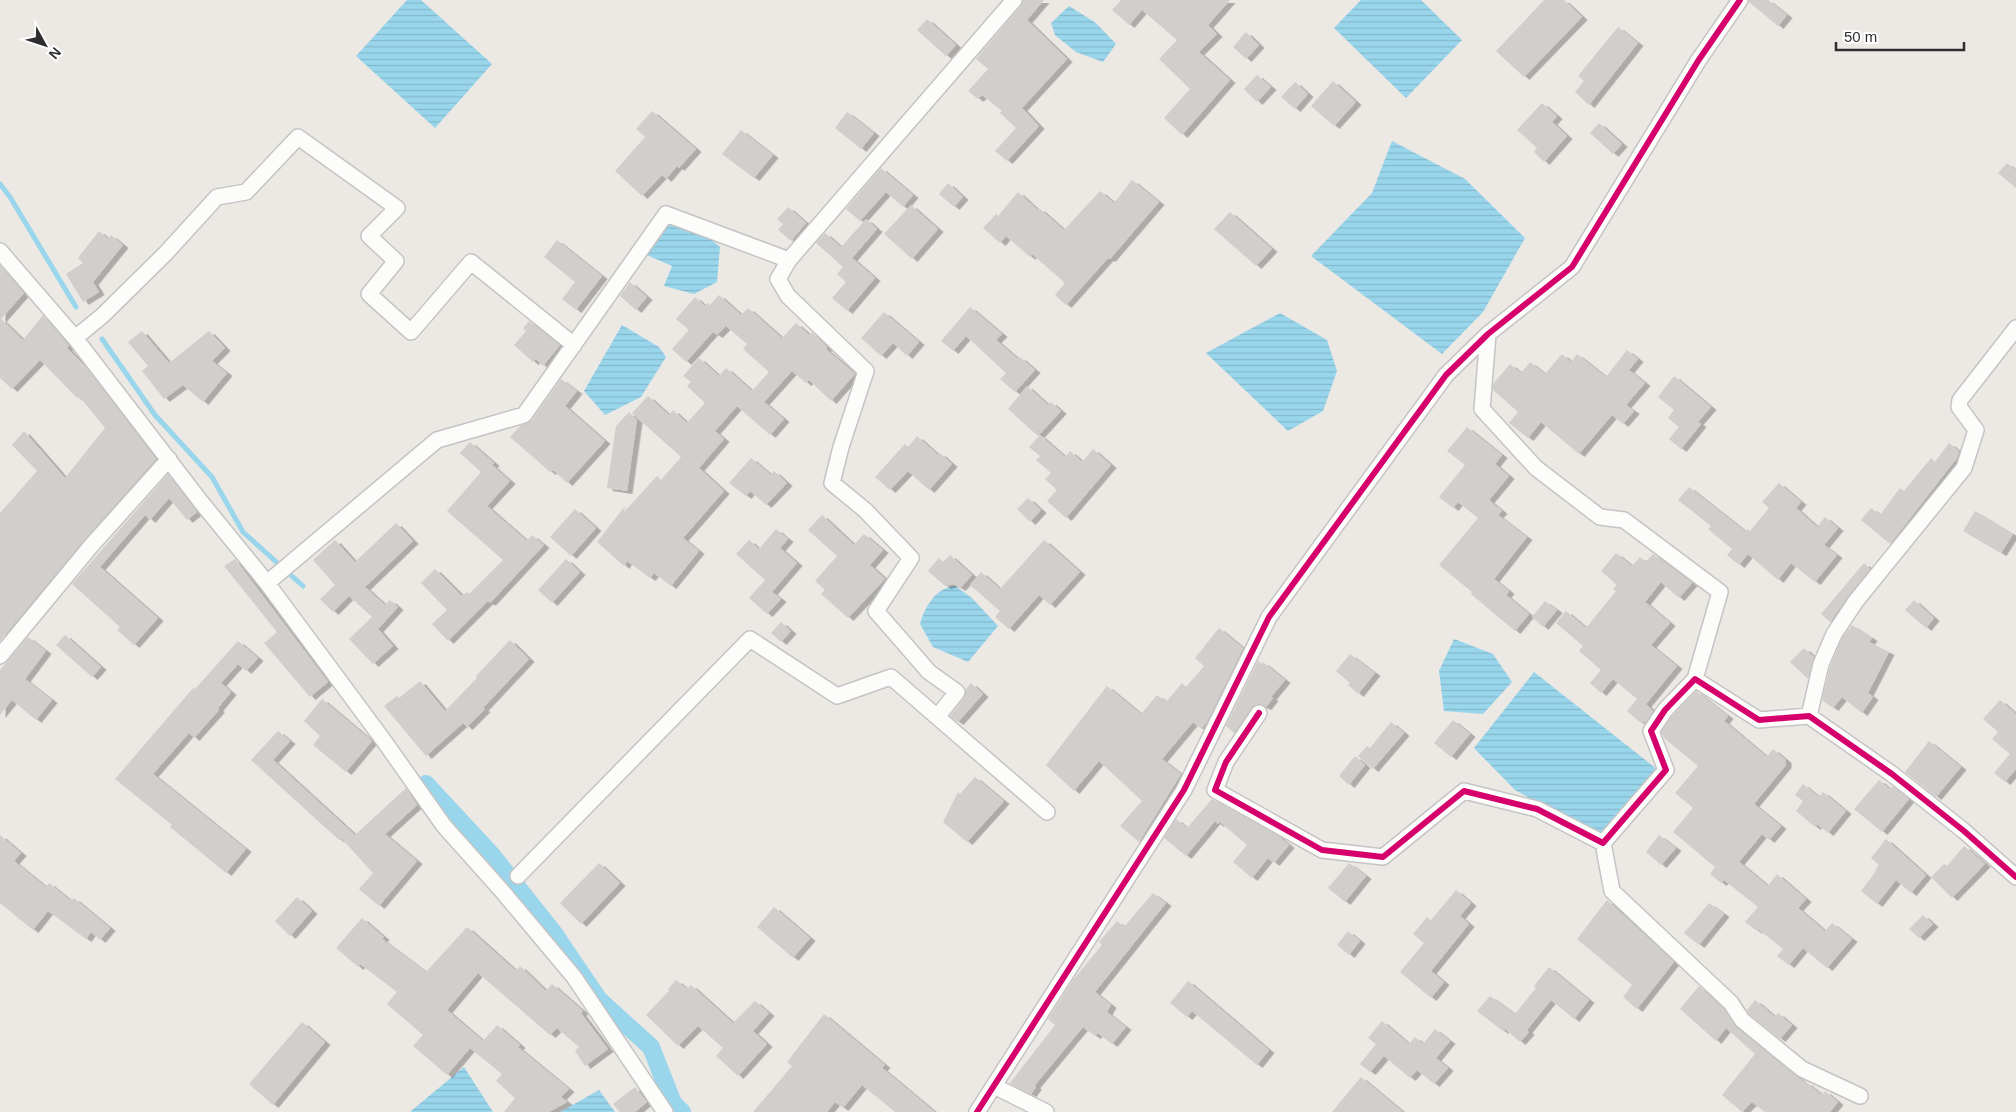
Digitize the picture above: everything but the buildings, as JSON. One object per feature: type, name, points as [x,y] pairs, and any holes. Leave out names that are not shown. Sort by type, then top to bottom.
[{"type":"street","points":[[936,717],[958,692],[929,672],[876,611],[911,558],[865,510],[832,483],[841,447],[866,371],[788,296],[778,279],[789,260],[1014,0]]},
{"type":"street","points":[[977,1112],[1184,790],[1270,617],[1446,375],[1488,334],[1572,267],[1698,61],[1740,0]]},
{"type":"street","points":[[75,338],[102,316],[165,254],[217,197],[246,192],[298,137],[397,208],[368,236],[396,261],[369,294],[411,332],[471,262],[574,345]]},
{"type":"street","points":[[273,580],[437,440],[524,414],[666,214],[789,260]]},
{"type":"street","points":[[0,250],[75,338],[169,459],[273,580],[444,826],[502,891],[574,977],[665,1112]]},
{"type":"street","points":[[1809,716],[1821,664],[1834,634],[1856,601],[1964,468],[1976,430],[1958,407],[1960,400],[2016,328]]},
{"type":"street","points":[[1488,334],[1482,409],[1544,473],[1600,517],[1624,520],[1720,592],[1695,679],[1665,710],[1651,731],[1666,770],[1603,844]]},
{"type":"street","points":[[0,656],[91,546],[169,459]]},
{"type":"street","points":[[518,876],[750,639],[837,696],[891,677],[1047,812]]},
{"type":"street","points":[[1695,679],[1759,720],[1809,716],[1892,774],[1964,831],[2016,877]]},
{"type":"street","points":[[1259,713],[1226,762],[1215,790],[1322,850],[1383,857],[1464,791],[1537,809],[1603,844]]},
{"type":"street","points":[[1603,844],[1612,891],[1731,1003],[1742,1020],[1802,1069],[1860,1096]]},
{"type":"street","points":[[994,1086],[1046,1112]]},
{"type":"water","points":[[407,0],[421,0],[492,64],[435,128],[356,56]]},
{"type":"water","points":[[1361,0],[1421,0],[1462,40],[1406,98],[1334,28]]},
{"type":"water","points":[[1069,6],[1096,23],[1116,44],[1103,62],[1076,52],[1055,35],[1051,23]]},
{"type":"water","points":[[1392,141],[1465,179],[1525,238],[1483,312],[1442,354],[1311,256],[1372,193]]},
{"type":"water","points":[[670,223],[711,239],[720,247],[717,282],[694,294],[664,286],[672,266],[642,253],[656,233]]},
{"type":"water","points":[[1280,313],[1327,340],[1337,371],[1323,411],[1288,431],[1206,353]]},
{"type":"water","points":[[622,325],[659,347],[666,357],[641,397],[605,415],[584,391]]},
{"type":"water","points":[[955,586],[972,598],[998,626],[968,662],[933,647],[920,624],[928,605],[936,594]]},
{"type":"water","points":[[1454,639],[1493,654],[1512,682],[1483,714],[1444,711],[1439,671]]},
{"type":"water","points":[[1534,672],[1658,770],[1598,836],[1515,790],[1474,748]]},
{"type":"water","points":[[464,1067],[493,1112],[411,1112],[411,1111]]},
{"type":"water","points":[[599,1090],[615,1112],[560,1112]]},
{"type":"waterway","points":[[0,184],[10,197],[76,307]]},
{"type":"waterway","points":[[102,339],[155,415],[212,477],[243,532],[303,586]]},
{"type":"waterway","points":[[426,784],[491,854],[553,932],[599,1000],[651,1047],[673,1103],[682,1112]]},
{"type":"cycle path","points":[[977,1112],[1184,790],[1269,617],[1446,375],[1488,334],[1572,267],[1698,61],[1740,0]]},
{"type":"cycle path","points":[[1259,713],[1226,762],[1215,790],[1322,850],[1383,857],[1464,791],[1537,809],[1603,843],[1666,770],[1651,731],[1665,710],[1695,679],[1759,720],[1809,716],[1892,774],[1964,831],[2016,877]]}]
